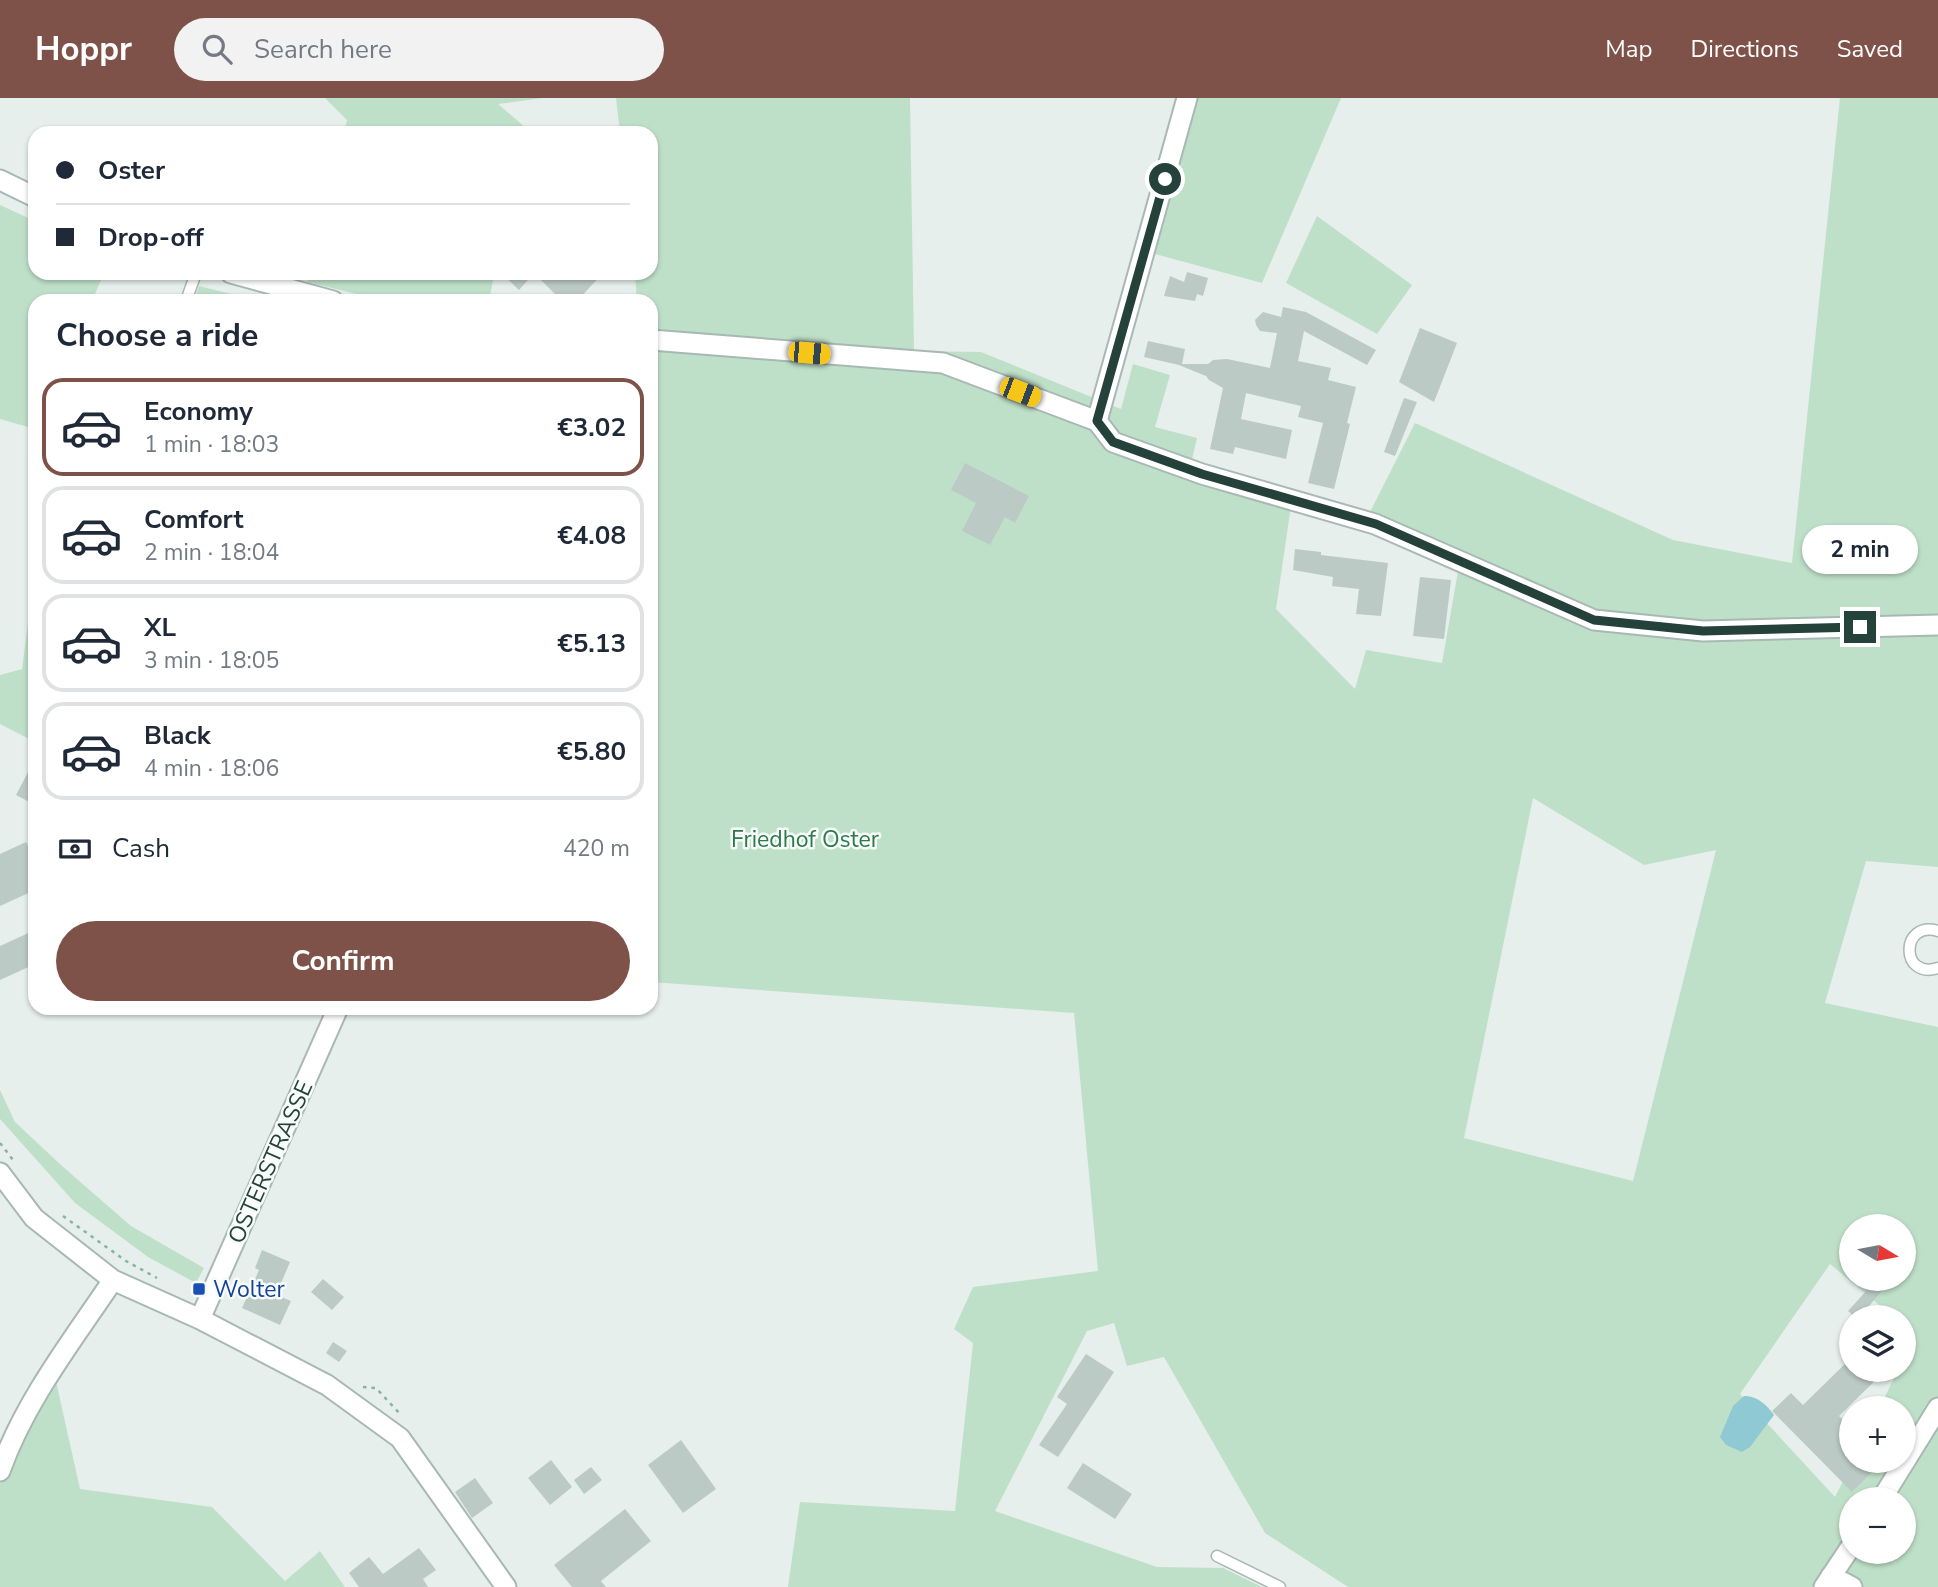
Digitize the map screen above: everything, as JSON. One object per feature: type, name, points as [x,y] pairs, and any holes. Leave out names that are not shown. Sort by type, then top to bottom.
[{"type":"street","points":[[1097,421],[1187,98]]},
{"type":"street","points":[[0,180],[28,194]]},
{"type":"street","points":[[256,280],[308,294]]},
{"type":"street","points":[[658,341],[943,363],[1097,421],[1113,442],[1202,474],[1376,524],[1594,620],[1703,631],[1938,625]]},
{"type":"street","name":"OSTERSTRASSE","points":[[200,1319],[335,1015]]},
{"type":"street","points":[[0,1173],[34,1219],[113,1280],[200,1319],[327,1385],[400,1438],[506,1587]]},
{"type":"street","points":[[0,1471],[11,1440],[37,1393],[113,1280]]},
{"type":"street","points":[[1889,1487],[1938,1408]]},
{"type":"street","points":[[1839,1564],[1827,1582],[1852,1587]]},
{"type":"lane","points":[[1938,931],[1920,931],[1909,947],[1916,965],[1929,971],[1938,968]]},
{"type":"lane","points":[[1217,1556],[1279,1587]]},
{"type":"green space","points":[[325,98],[543,98],[498,104],[524,126],[346,126],[347,120]]},
{"type":"green space","name":"Friedhof Oster","points":[[616,98],[910,98],[914,351],[981,352],[1121,409],[1133,364],[1170,375],[1155,427],[1197,438],[1188,477],[1291,506],[1276,609],[1355,689],[1366,650],[1442,663],[1458,571],[1588,626],[1938,633],[1938,867],[1866,861],[1825,1003],[1938,1027],[1938,1587],[1348,1587],[1265,1533],[1164,1357],[1127,1366],[1114,1323],[1087,1331],[995,1511],[1157,1567],[1223,1568],[1262,1587],[788,1587],[800,1502],[955,1511],[973,1343],[954,1329],[973,1287],[1098,1271],[1074,1013],[658,983],[658,348],[914,352],[658,330],[658,294],[636,294],[636,280],[658,280],[658,126],[619,126]],"holes":[[[1533,798],[1644,865],[1716,850],[1633,1181],[1464,1138]],[[1839,1214],[1916,1214],[1916,1292],[1864,1292],[1879,1305],[1916,1305],[1916,1382],[1892,1382],[1885,1396],[1916,1396],[1916,1473],[1847,1473],[1840,1487],[1916,1487],[1916,1564],[1839,1564],[1839,1489],[1835,1497],[1740,1394],[1830,1264],[1839,1271]]]},
{"type":"green space","points":[[1196,98],[1341,98],[1262,283],[1155,254]]},
{"type":"green space","points":[[1840,98],[1938,98],[1938,618],[1702,622],[1596,611],[1370,512],[1415,423],[1673,540],[1792,563]]},
{"type":"green space","points":[[0,205],[28,218],[28,280],[101,280],[95,294],[28,294],[28,427],[0,419]]},
{"type":"green space","points":[[1317,216],[1412,285],[1377,334],[1286,283]]},
{"type":"green space","points":[[493,280],[490,294],[357,294],[307,282]]},
{"type":"green space","points":[[199,286],[231,294],[196,294]]},
{"type":"green space","points":[[28,623],[28,738],[0,724],[0,675],[22,669]]},
{"type":"green space","points":[[0,1090],[15,1122],[62,1166],[131,1226],[204,1268],[196,1283],[148,1257],[75,1203],[0,1119]]},
{"type":"green space","points":[[55,1377],[80,1489],[212,1507],[285,1581],[320,1551],[345,1587],[0,1587],[0,1484],[15,1441]]},
{"type":"water","points":[[1744,1396],[1761,1401],[1774,1415],[1750,1447],[1742,1452],[1726,1445],[1720,1437],[1733,1406]]},
{"type":"building","points":[[1187,272],[1208,278],[1203,296],[1197,294],[1195,301],[1164,296],[1170,276],[1184,282]]},
{"type":"building","points":[[508,280],[528,280],[519,290]]},
{"type":"building","points":[[541,280],[596,280],[584,294],[555,294]]},
{"type":"building","points":[[1283,307],[1306,312],[1376,350],[1367,365],[1304,331],[1298,361],[1331,368],[1328,380],[1356,387],[1334,489],[1308,483],[1323,423],[1298,417],[1301,406],[1246,393],[1241,419],[1292,430],[1286,459],[1235,447],[1233,454],[1210,449],[1223,388],[1206,376],[1179,365],[1144,357],[1148,341],[1185,349],[1182,364],[1208,364],[1213,360],[1227,359],[1270,368],[1277,333],[1260,331],[1255,320],[1263,312],[1281,317]]},
{"type":"building","points":[[1420,328],[1457,343],[1434,402],[1399,382]]},
{"type":"building","points":[[1404,398],[1417,402],[1395,456],[1384,452]]},
{"type":"building","points":[[965,463],[1029,496],[1015,523],[1005,517],[990,545],[962,531],[976,503],[951,490]]},
{"type":"building","points":[[1295,549],[1388,563],[1381,616],[1356,614],[1359,589],[1332,586],[1333,577],[1293,570]]},
{"type":"building","points":[[1420,577],[1451,580],[1444,639],[1413,636]]},
{"type":"building","points":[[28,772],[28,801],[16,795]]},
{"type":"building","points":[[26,842],[28,846],[28,893],[0,906],[0,854]]},
{"type":"building","points":[[28,933],[28,967],[0,980],[0,946]]},
{"type":"building","points":[[262,1250],[290,1262],[276,1295],[291,1301],[280,1325],[242,1308],[259,1270],[255,1268]]},
{"type":"building","points":[[323,1279],[344,1297],[332,1310],[311,1292]]},
{"type":"building","points":[[1865,1292],[1881,1292],[1870,1305],[1853,1305]]},
{"type":"building","points":[[333,1342],[347,1351],[339,1362],[326,1353]]},
{"type":"building","points":[[1086,1354],[1114,1372],[1058,1457],[1039,1445],[1067,1404],[1057,1397]]},
{"type":"building","points":[[1839,1370],[1839,1382],[1874,1382],[1859,1396],[1839,1396],[1839,1473],[1871,1473],[1857,1487],[1847,1487],[1772,1411],[1791,1393],[1803,1405]]},
{"type":"building","points":[[681,1440],[716,1489],[683,1513],[648,1465]]},
{"type":"building","points":[[551,1460],[572,1487],[550,1505],[528,1478]]},
{"type":"building","points":[[1083,1463],[1132,1494],[1115,1519],[1067,1488]]},
{"type":"building","points":[[591,1467],[602,1480],[584,1494],[574,1480]]},
{"type":"building","points":[[475,1478],[493,1503],[472,1518],[455,1492]]},
{"type":"building","points":[[625,1509],[651,1541],[601,1581],[606,1587],[572,1587],[554,1565]]},
{"type":"building","points":[[419,1548],[436,1570],[423,1579],[428,1587],[359,1587],[349,1573],[369,1557],[383,1574]]},
{"type":"place","name":"Wolter","points":[[199,1289]]},
{"type":"route","points":[[1165,179],[1097,421],[1113,442],[1202,474],[1376,524],[1594,620],[1703,631],[1860,627]]}]
